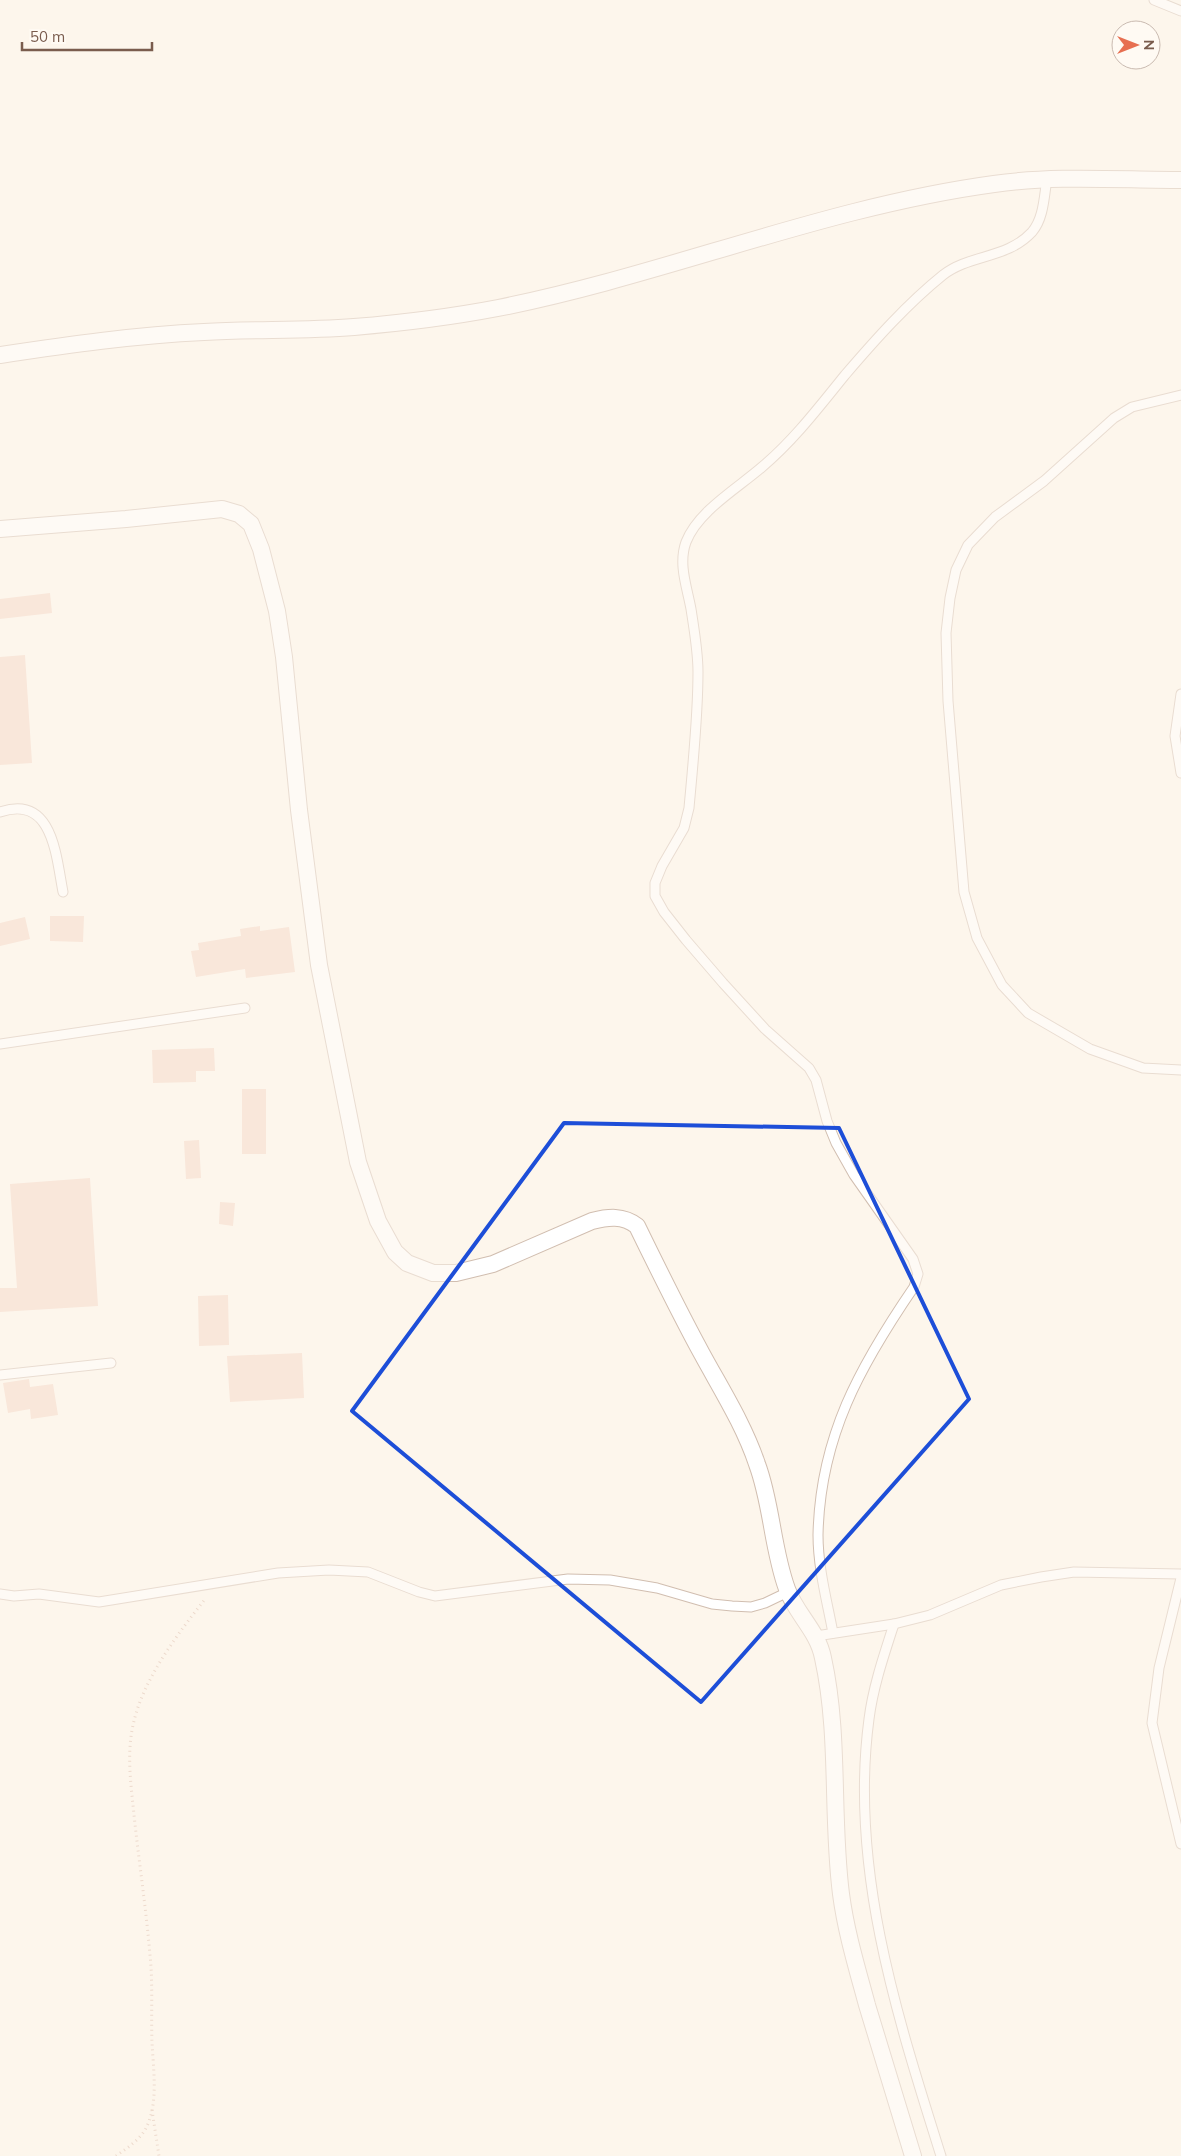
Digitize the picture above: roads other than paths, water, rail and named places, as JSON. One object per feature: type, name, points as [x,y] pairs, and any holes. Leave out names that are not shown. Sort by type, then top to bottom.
[{"type":"street","points":[[0,355],[186,333],[353,327],[426,319],[498,308],[618,279],[820,220],[918,197],[995,184],[1047,179],[1181,180]]},
{"type":"street","points":[[0,529],[126,520],[222,508],[239,514],[251,524],[277,611],[284,657],[304,847],[319,964],[358,1162],[378,1221],[395,1252],[407,1263],[433,1273],[456,1273],[493,1264],[592,1221],[620,1218],[629,1220],[637,1226],[682,1317],[740,1425],[757,1464],[771,1512],[779,1566],[788,1592],[800,1616],[816,1636],[823,1656],[832,1728],[836,1841],[843,1906],[852,1950],[913,2156]]},
{"type":"lane","points":[[1154,0],[1181,11]]},
{"type":"lane","points":[[833,1633],[821,1573],[818,1536],[822,1486],[831,1444],[845,1404],[863,1367],[914,1287],[918,1274],[913,1259],[901,1239],[854,1175],[836,1143],[827,1121],[816,1080],[809,1068],[765,1029],[723,983],[664,912],[655,896],[655,883],[662,866],[684,828],[690,808],[698,670],[694,629],[684,578],[683,560],[686,541],[700,521],[729,493],[762,468],[791,440],[875,341],[911,304],[944,274],[956,267],[999,254],[1031,232],[1038,222],[1047,179]]},
{"type":"lane","points":[[1181,395],[1132,408],[1114,418],[1064,464],[995,517],[968,544],[956,570],[950,598],[946,633],[948,701],[964,892],[978,938],[1002,985],[1028,1013],[1090,1050],[1143,1068],[1181,1070]]},
{"type":"lane","points":[[1181,694],[1175,736],[1181,773]]},
{"type":"lane","points":[[0,812],[10,808],[30,810],[45,822],[54,841],[63,892]]},
{"type":"lane","points":[[0,1044],[244,1008]]},
{"type":"lane","points":[[0,1375],[111,1363]]},
{"type":"lane","points":[[0,1594],[14,1596],[39,1594],[99,1602],[278,1572],[329,1570],[368,1572],[419,1592],[436,1596],[568,1579],[610,1580],[657,1588],[712,1604],[751,1607],[765,1603],[788,1592]]},
{"type":"lane","points":[[816,1636],[894,1624],[930,1615],[1001,1586],[1041,1576],[1074,1572],[1181,1576],[1159,1668],[1152,1723],[1181,1844]]},
{"type":"lane","points":[[894,1624],[878,1675],[869,1718],[865,1770],[866,1826],[872,1887],[882,1946],[895,2004],[941,2156]]}]
